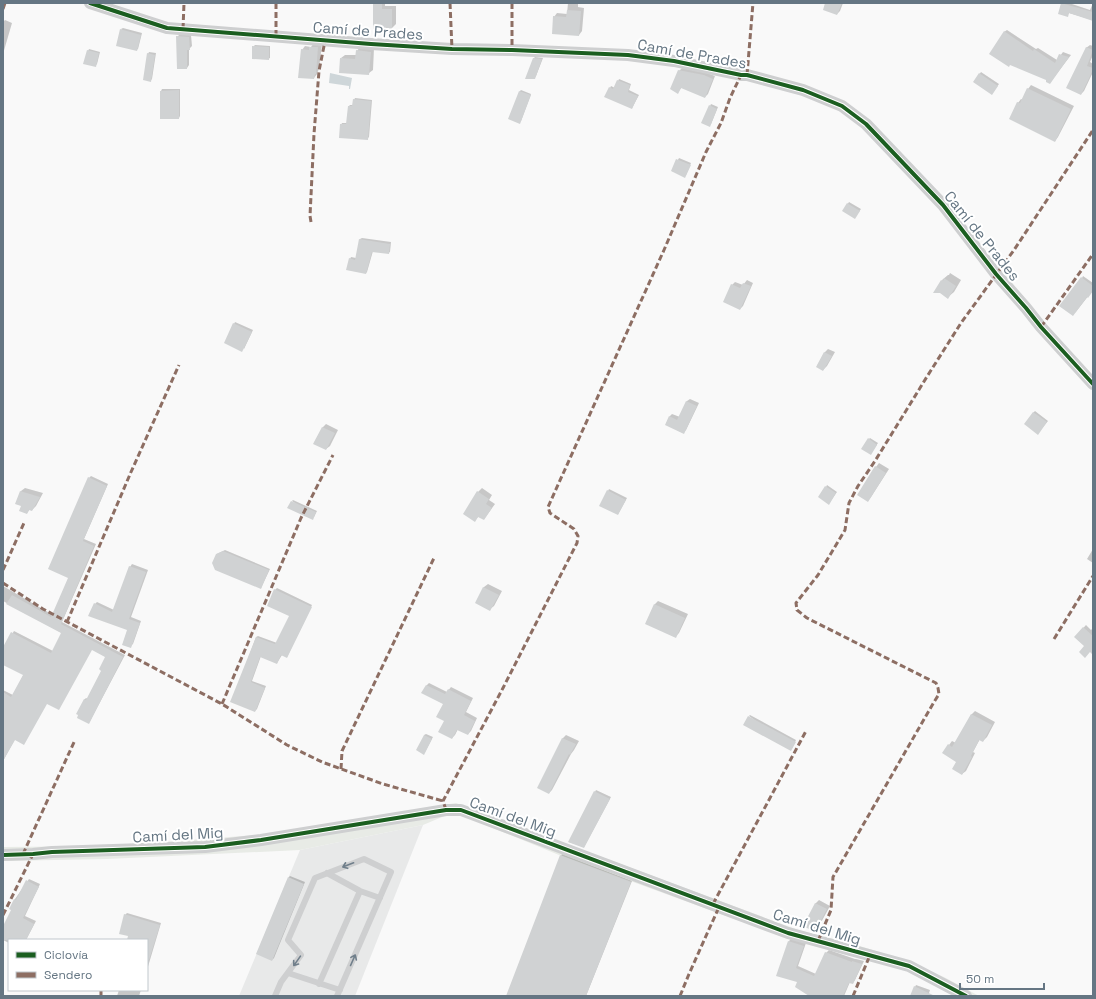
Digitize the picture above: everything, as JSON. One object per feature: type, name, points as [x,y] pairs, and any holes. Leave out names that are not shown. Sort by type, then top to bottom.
[{"type":"street","name":"Camí de Prades","points":[[90,3],[167,28],[452,49],[628,55],[674,61],[747,75],[803,90],[842,106],[866,124],[943,205],[996,274],[1093,384]]},
{"type":"street","name":"Camí del Mig","points":[[3,855],[205,847],[261,840],[446,810],[461,810],[788,933],[909,966],[966,996]]},
{"type":"lane","points":[[275,996],[281,982],[301,954],[288,940],[315,878],[364,859],[392,872],[338,993],[319,984],[288,973]]},
{"type":"lane","points":[[327,873],[360,891],[380,898]]},
{"type":"lane","points":[[319,984],[360,891]]},
{"type":"shaded area","points":[[330,73],[352,78],[350,89],[349,86],[329,83]]},
{"type":"shaded area","points":[[456,803],[798,930],[849,943],[900,959],[939,975],[979,996],[954,996],[905,970],[770,932],[559,855],[454,812],[423,825],[300,850],[107,859],[3,861],[3,847],[108,846],[296,832]]},
{"type":"shaded area","points":[[423,825],[355,996],[239,996],[300,850]]},
{"type":"building","points":[[373,3],[382,3],[382,9],[392,9],[392,29],[373,29]]},
{"type":"building","points":[[825,3],[842,3],[837,15],[823,10]]},
{"type":"building","points":[[1061,3],[1093,12],[1093,21],[1069,13],[1068,17],[1058,14]]},
{"type":"building","points":[[567,10],[581,11],[579,36],[552,34],[553,16],[566,17]]},
{"type":"building","points":[[120,29],[141,35],[137,51],[116,46]]},
{"type":"building","points":[[1004,31],[1033,51],[1034,49],[1055,63],[1059,54],[1069,57],[1050,84],[1046,82],[1046,80],[1010,65],[1009,67],[989,54]]},
{"type":"building","points":[[176,36],[189,37],[190,50],[187,50],[187,69],[177,69]]},
{"type":"building","points":[[252,46],[269,47],[269,60],[252,59]]},
{"type":"building","points":[[309,47],[318,47],[316,74],[314,79],[298,78],[301,49],[309,50]]},
{"type":"building","points":[[1086,47],[1093,50],[1087,66],[1093,68],[1093,70],[1081,95],[1066,88]]},
{"type":"building","points":[[87,50],[99,53],[96,67],[83,64]]},
{"type":"building","points":[[356,50],[371,52],[369,75],[339,73],[340,58],[355,59]]},
{"type":"building","points":[[147,53],[155,55],[151,82],[143,80]]},
{"type":"building","points":[[533,58],[542,59],[535,79],[525,79]]},
{"type":"building","points":[[678,70],[704,75],[713,79],[705,98],[681,88],[678,94],[670,89]]},
{"type":"building","points":[[979,73],[998,86],[992,95],[973,82]]},
{"type":"building","points":[[617,80],[630,85],[628,92],[638,96],[632,109],[604,97],[609,87],[613,89]]},
{"type":"building","points":[[1027,88],[1071,109],[1055,142],[1009,119],[1017,102],[1020,103]]},
{"type":"building","points":[[179,90],[179,119],[160,119],[160,91]]},
{"type":"building","points":[[519,91],[531,95],[520,124],[508,119]]},
{"type":"building","points":[[353,99],[371,101],[368,140],[339,138],[340,124],[346,124],[348,106],[352,106]]},
{"type":"building","points":[[709,105],[717,109],[710,127],[701,123]]},
{"type":"building","points":[[676,159],[691,165],[685,178],[671,171]]},
{"type":"building","points":[[847,203],[860,211],[855,219],[842,211]]},
{"type":"building","points":[[359,239],[390,244],[389,254],[372,252],[366,274],[346,270],[349,258],[355,260]]},
{"type":"building","points":[[1081,277],[1093,286],[1093,291],[1073,316],[1059,306]]},
{"type":"building","points":[[944,278],[956,286],[948,299],[940,293],[933,293],[941,280],[943,281]]},
{"type":"building","points":[[743,283],[751,286],[740,310],[723,302],[731,284],[740,288]]},
{"type":"building","points":[[233,323],[252,332],[242,352],[224,343]]},
{"type":"building","points":[[824,352],[832,356],[823,371],[816,367]]},
{"type":"building","points":[[686,401],[697,406],[684,434],[665,425],[669,416],[677,420]]},
{"type":"building","points":[[1033,412],[1047,422],[1038,435],[1024,424]]},
{"type":"building","points":[[322,427],[335,433],[326,450],[313,444]]},
{"type":"building","points":[[868,438],[877,445],[871,455],[861,449]]},
{"type":"building","points":[[875,466],[886,473],[868,502],[857,495]]},
{"type":"building","points":[[88,477],[107,486],[83,541],[94,546],[61,624],[123,657],[89,724],[77,718],[78,715],[76,714],[84,699],[86,700],[101,671],[99,669],[105,657],[92,650],[59,710],[47,704],[24,745],[15,740],[3,761],[3,692],[11,697],[23,675],[3,665],[3,647],[11,632],[51,653],[61,633],[6,604],[12,595],[51,617],[68,578],[48,569]]},
{"type":"building","points":[[825,486],[836,493],[829,505],[818,497]]},
{"type":"building","points":[[607,490],[626,500],[618,515],[599,506]]},
{"type":"building","points":[[20,491],[40,497],[32,511],[29,510],[27,514],[19,511],[21,506],[15,504]]},
{"type":"building","points":[[477,491],[489,499],[486,504],[492,508],[484,520],[478,517],[475,522],[463,514]]},
{"type":"building","points":[[291,501],[316,512],[313,520],[287,508]]},
{"type":"building","points":[[223,551],[269,570],[261,589],[215,570],[212,563],[216,554]]},
{"type":"building","points":[[129,566],[146,572],[129,619],[140,623],[131,648],[122,645],[127,630],[88,616],[94,603],[112,612]]},
{"type":"building","points":[[483,587],[499,595],[490,611],[475,603]]},
{"type":"building","points":[[274,589],[312,607],[287,658],[281,655],[277,664],[260,657],[251,682],[265,688],[255,712],[230,702],[256,637],[275,644],[289,616],[267,606]]},
{"type":"building","points":[[654,604],[685,618],[676,638],[645,624]]},
{"type":"building","points":[[1083,627],[1093,636],[1093,655],[1090,652],[1085,658],[1079,652],[1084,646],[1074,637]]},
{"type":"building","points":[[426,685],[445,694],[448,689],[471,701],[464,715],[475,721],[468,735],[457,730],[452,739],[438,732],[444,721],[436,717],[443,704],[421,693]]},
{"type":"building","points":[[971,714],[992,725],[983,742],[979,740],[962,775],[952,769],[956,762],[942,753],[948,744],[952,747]]},
{"type":"building","points":[[748,716],[796,742],[791,751],[743,725]]},
{"type":"building","points":[[424,735],[432,739],[424,755],[416,750]]},
{"type":"building","points":[[562,738],[576,744],[570,755],[569,754],[549,794],[537,788]]},
{"type":"building","points":[[594,791],[610,799],[584,848],[568,842]]},
{"type":"building","points":[[560,855],[631,882],[586,996],[506,996]]},
{"type":"building","points":[[288,877],[304,884],[272,961],[256,954]]},
{"type":"building","points":[[26,880],[39,887],[23,918],[34,924],[26,939],[3,940],[3,926],[11,910],[9,909],[14,899],[16,900]]},
{"type":"building","points":[[815,903],[827,909],[815,932],[803,926]]},
{"type":"building","points":[[124,914],[160,925],[149,960],[148,939],[127,939],[128,936],[119,934]]},
{"type":"building","points":[[788,941],[804,946],[796,968],[814,976],[825,952],[862,964],[853,984],[849,983],[843,996],[809,996],[795,987],[797,982],[776,976]]},
{"type":"building","points":[[914,986],[935,996],[910,996]]},
{"type":"marked path","points":[[3,9],[5,3]]},
{"type":"marked path","points":[[183,29],[184,3]]},
{"type":"marked path","points":[[276,3],[276,37]]},
{"type":"marked path","points":[[450,3],[452,49]]},
{"type":"marked path","points":[[512,3],[512,50]]},
{"type":"marked path","points":[[747,75],[753,3]]},
{"type":"marked path","points":[[311,222],[310,216],[314,134],[319,71],[325,41]]},
{"type":"marked path","points":[[446,810],[443,801],[577,543],[578,536],[574,529],[550,513],[548,507],[664,250],[706,152],[721,123],[730,98],[741,75]]},
{"type":"marked path","points":[[818,941],[831,910],[833,877],[939,694],[936,683],[807,618],[797,610],[796,603],[818,575],[845,530],[849,503],[858,486],[961,323],[1014,250],[1093,130]]},
{"type":"marked path","points":[[1041,327],[1093,254]]},
{"type":"marked path","points":[[67,622],[131,472],[179,365]]},
{"type":"marked path","points":[[222,704],[301,518],[333,455]]},
{"type":"marked path","points":[[3,570],[24,523]]},
{"type":"marked path","points":[[341,769],[342,751],[434,558]]},
{"type":"marked path","points":[[1054,639],[1093,576]]},
{"type":"marked path","points":[[3,583],[43,609],[222,704],[287,745],[322,762],[383,784],[443,801]]},
{"type":"marked path","points":[[713,904],[806,731]]},
{"type":"marked path","points":[[23,854],[75,740]]},
{"type":"marked path","points":[[3,915],[33,854]]},
{"type":"marked path","points":[[680,996],[719,907]]},
{"type":"marked path","points":[[853,996],[870,955]]},
{"type":"marked path","points":[[101,991],[101,996]]},
{"type":"cycle path","points":[[90,3],[167,28],[452,49],[628,55],[674,61],[747,75],[803,90],[842,106],[866,124],[943,205],[996,274],[1041,327],[1093,384]]},
{"type":"cycle path","points":[[3,855],[205,847],[261,840],[446,810],[461,810],[788,933],[909,966],[966,996]]}]
